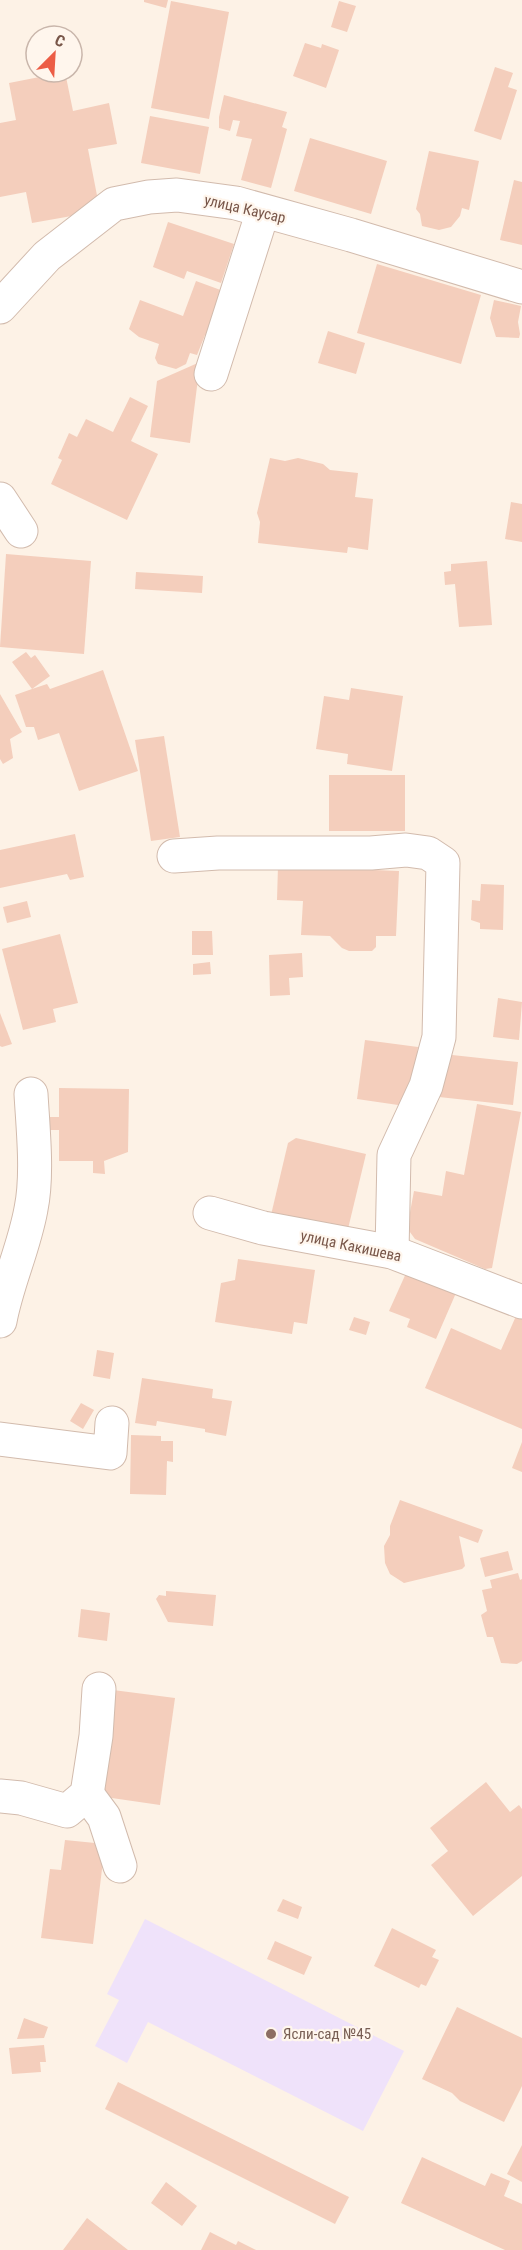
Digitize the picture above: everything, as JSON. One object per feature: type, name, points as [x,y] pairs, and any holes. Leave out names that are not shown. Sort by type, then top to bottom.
[{"type":"street","name":"улица Каусар","points":[[0,307],[47,256],[114,204],[149,197],[177,195],[236,203],[522,287]]},
{"type":"street","points":[[211,374],[263,211]]},
{"type":"street","points":[[0,499],[21,531]]},
{"type":"street","points":[[174,856],[218,853],[371,853],[406,850],[428,853],[442,863],[439,1037],[426,1086],[394,1155],[392,1252]]},
{"type":"street","points":[[0,1321],[4,1300],[20,1255],[32,1207],[34,1156],[31,1094]]},
{"type":"street","name":"улица Какишева","points":[[210,1213],[263,1228],[392,1252],[522,1302]]},
{"type":"street","points":[[0,1439],[110,1453],[112,1423]]},
{"type":"street","points":[[0,1796],[21,1798],[67,1811],[87,1794],[96,1736],[99,1689]]},
{"type":"street","points":[[87,1794],[104,1817],[120,1866]]},
{"type":"shaded area","name":"Ясли-сад №45","points":[[145,1919],[404,2051],[363,2131],[148,2022],[127,2063],[95,2046],[119,2000],[107,1994]]},
{"type":"building","points":[[144,0],[168,0],[166,8],[144,2]]},
{"type":"building","points":[[171,1],[229,12],[209,119],[151,108]]},
{"type":"building","points":[[339,1],[356,6],[347,32],[331,27]]},
{"type":"building","points":[[305,43],[321,48],[322,44],[339,50],[326,88],[293,76]]},
{"type":"building","points":[[495,67],[513,73],[508,87],[517,90],[501,140],[474,131]]},
{"type":"building","points":[[24,80],[24,84],[67,84],[73,111],[109,103],[117,144],[88,149],[100,211],[32,223],[26,192],[0,197],[0,123],[16,120],[9,83]]},
{"type":"building","points":[[224,95],[287,112],[282,127],[287,129],[271,188],[241,180],[252,139],[236,136],[240,121],[233,120],[230,131],[219,128]]},
{"type":"building","points":[[150,116],[209,127],[200,174],[141,163]]},
{"type":"building","points":[[310,138],[387,161],[371,214],[294,191]]},
{"type":"building","points":[[429,151],[479,161],[469,210],[462,208],[460,216],[451,227],[439,230],[422,226],[420,214],[416,209]]},
{"type":"building","points":[[514,180],[522,182],[522,245],[500,240]]},
{"type":"building","points":[[168,222],[234,244],[221,283],[187,271],[184,279],[153,267]]},
{"type":"building","points":[[377,264],[481,295],[461,364],[357,333]]},
{"type":"building","points":[[196,281],[226,292],[209,337],[205,335],[197,355],[190,353],[186,364],[176,369],[158,364],[155,358],[159,344],[139,337],[129,329],[140,300],[183,316]]},
{"type":"building","points":[[494,300],[521,306],[518,322],[519,338],[496,337],[490,318]]},
{"type":"building","points":[[328,331],[365,343],[356,374],[318,363]]},
{"type":"building","points":[[200,362],[190,443],[150,437],[157,381]]},
{"type":"building","points":[[130,397],[148,406],[131,441],[158,454],[127,520],[51,484],[62,460],[58,458],[69,433],[77,437],[86,419],[113,432]]},
{"type":"building","points":[[270,458],[285,461],[298,458],[323,464],[330,470],[358,473],[355,497],[373,499],[368,550],[348,547],[347,553],[258,543],[260,522],[257,513]]},
{"type":"building","points":[[511,502],[522,504],[522,542],[505,539]]},
{"type":"building","points":[[6,554],[91,561],[84,654],[0,647]]},
{"type":"building","points":[[487,561],[492,625],[459,627],[455,584],[445,585],[444,572],[451,571],[451,564]]},
{"type":"building","points":[[136,572],[203,576],[202,593],[135,589]]},
{"type":"building","points":[[26,652],[31,658],[35,655],[50,676],[32,689],[12,662]]},
{"type":"building","points":[[103,670],[138,771],[79,791],[59,733],[38,740],[34,727],[26,727],[15,695],[47,684],[50,689]]},
{"type":"building","points":[[351,688],[403,696],[392,771],[347,764],[348,754],[316,749],[324,696],[349,700]]},
{"type":"building","points":[[0,694],[22,732],[10,739],[13,758],[3,764],[0,759]]},
{"type":"building","points":[[164,736],[180,837],[151,841],[135,740]]},
{"type":"building","points":[[329,775],[405,775],[405,831],[329,831]]},
{"type":"building","points":[[75,834],[84,877],[70,880],[67,874],[0,888],[0,850]]},
{"type":"building","points":[[278,866],[399,871],[396,936],[376,936],[376,947],[372,951],[349,951],[342,948],[330,936],[301,935],[303,901],[277,900]]},
{"type":"building","points":[[481,884],[504,885],[503,930],[480,929],[480,923],[471,920],[472,900],[480,901]]},
{"type":"building","points":[[27,901],[31,917],[7,923],[3,907]]},
{"type":"building","points":[[192,931],[212,931],[213,955],[192,955]]},
{"type":"building","points":[[60,934],[78,1003],[53,1009],[56,1022],[23,1030],[2,949]]},
{"type":"building","points":[[302,953],[303,977],[289,978],[290,995],[270,996],[269,955]]},
{"type":"building","points":[[210,962],[211,974],[193,975],[193,964]]},
{"type":"building","points":[[498,998],[522,1002],[519,1040],[493,1037]]},
{"type":"building","points":[[0,1013],[12,1044],[2,1047],[0,1046]]},
{"type":"building","points":[[365,1040],[418,1047],[412,1092],[405,1106],[357,1099]]},
{"type":"building","points":[[443,1054],[518,1062],[513,1105],[439,1097]]},
{"type":"building","points":[[59,1088],[129,1089],[128,1152],[104,1161],[105,1174],[93,1173],[93,1161],[59,1161],[59,1130],[46,1130],[47,1117],[59,1117]]},
{"type":"building","points":[[477,1104],[521,1112],[492,1268],[485,1269],[415,1239],[407,1228],[414,1191],[442,1196],[446,1171],[464,1175]]},
{"type":"building","points":[[296,1138],[366,1154],[347,1233],[271,1215],[288,1143]]},
{"type":"building","points":[[238,1259],[315,1270],[307,1324],[294,1322],[292,1334],[215,1322],[221,1283],[235,1280]]},
{"type":"building","points":[[407,1271],[456,1293],[436,1339],[407,1327],[410,1319],[389,1311]]},
{"type":"building","points":[[516,1316],[522,1318],[522,1429],[425,1388],[451,1328],[501,1350]]},
{"type":"building","points":[[354,1317],[370,1322],[366,1335],[349,1330]]},
{"type":"building","points":[[97,1350],[114,1353],[110,1379],[93,1376]]},
{"type":"building","points":[[142,1378],[213,1389],[212,1398],[232,1401],[226,1436],[205,1432],[205,1429],[157,1421],[156,1426],[135,1423]]},
{"type":"building","points":[[81,1403],[94,1410],[83,1429],[70,1421]]},
{"type":"building","points":[[131,1435],[161,1436],[161,1441],[173,1441],[173,1462],[167,1461],[166,1495],[130,1494]]},
{"type":"building","points":[[522,1442],[522,1472],[512,1468]]},
{"type":"building","points":[[400,1500],[483,1530],[478,1543],[459,1536],[465,1566],[462,1569],[404,1583],[390,1574],[385,1563],[384,1546],[390,1535],[390,1526]]},
{"type":"building","points":[[508,1551],[513,1570],[485,1577],[480,1558]]},
{"type":"building","points":[[518,1573],[520,1580],[522,1579],[522,1661],[517,1664],[501,1663],[493,1637],[487,1637],[481,1615],[487,1611],[482,1590],[492,1588],[490,1580]]},
{"type":"building","points":[[166,1591],[216,1595],[213,1626],[168,1622],[156,1599],[159,1595],[166,1596]]},
{"type":"building","points":[[81,1609],[110,1613],[107,1641],[78,1637]]},
{"type":"building","points":[[113,1690],[175,1698],[160,1805],[98,1796]]},
{"type":"building","points":[[486,1782],[510,1812],[519,1805],[522,1809],[522,1876],[473,1916],[431,1865],[448,1851],[430,1828]]},
{"type":"building","points":[[65,1840],[105,1844],[93,1944],[41,1938],[50,1869],[61,1870]]},
{"type":"building","points":[[283,1899],[302,1907],[298,1919],[277,1911]]},
{"type":"building","points":[[392,1928],[436,1950],[432,1957],[439,1960],[426,1986],[421,1984],[419,1988],[374,1966]]},
{"type":"building","points":[[275,1941],[312,1957],[304,1975],[267,1959]]},
{"type":"building","points":[[457,2007],[522,2038],[522,2086],[504,2122],[460,2101],[452,2093],[422,2079]]},
{"type":"building","points":[[24,2018],[48,2027],[44,2038],[17,2039]]},
{"type":"building","points":[[44,2045],[46,2062],[40,2062],[41,2072],[12,2074],[9,2048]]},
{"type":"building","points":[[118,2082],[349,2197],[335,2224],[105,2109]]},
{"type":"building","points":[[522,2145],[522,2182],[507,2174]]},
{"type":"building","points":[[422,2157],[485,2186],[491,2173],[510,2181],[504,2196],[522,2204],[522,2250],[505,2250],[401,2203]]},
{"type":"building","points":[[166,2182],[197,2206],[182,2226],[151,2203]]},
{"type":"building","points":[[87,2218],[128,2250],[63,2250]]},
{"type":"building","points":[[210,2232],[236,2245],[238,2241],[256,2250],[201,2250]]},
{"type":"place","name":"Ясли-сад №45","points":[[271,2034]]}]
